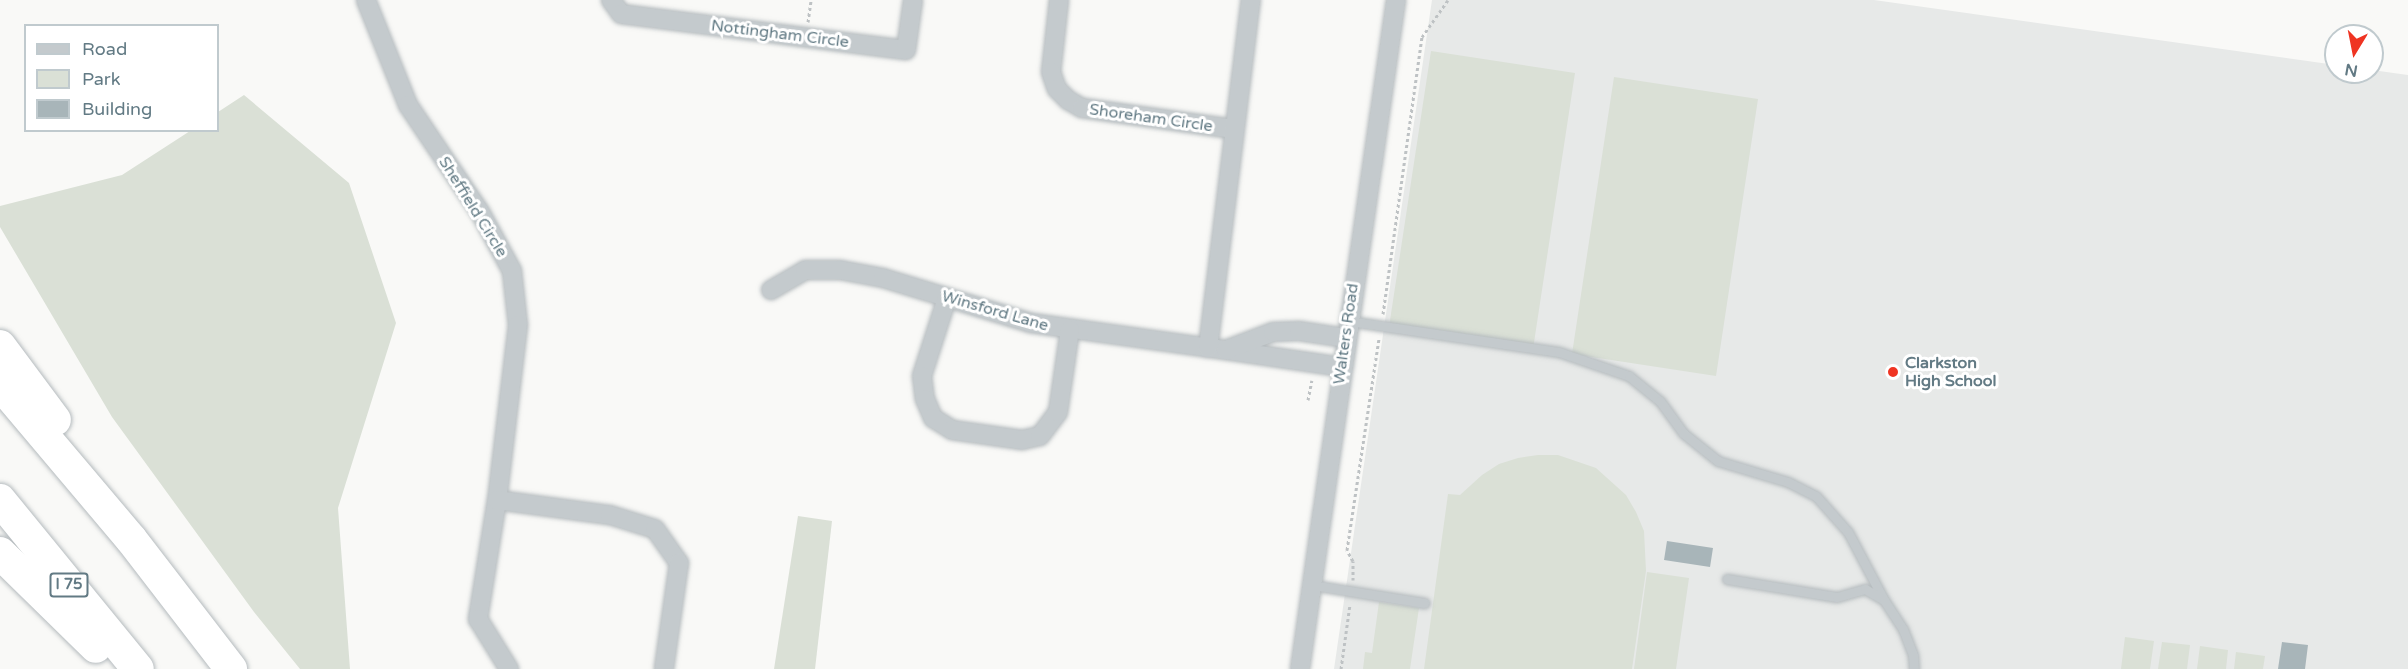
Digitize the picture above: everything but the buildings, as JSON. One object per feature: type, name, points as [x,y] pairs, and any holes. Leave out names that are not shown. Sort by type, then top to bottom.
[{"type":"highway","points":[[0,346],[107,490],[131,539]]},
{"type":"highway","points":[[0,384],[131,539],[231,669]]},
{"type":"highway","name":"I 75","points":[[0,500],[138,669]]},
{"type":"highway","points":[[0,553],[117,669]]},
{"type":"street","name":"Sheffield Circle","points":[[366,0],[408,105],[480,212],[512,271],[518,325],[497,500],[478,619],[508,669]]},
{"type":"street","name":"Nottingham Circle","points":[[611,0],[621,14],[906,50],[913,0]]},
{"type":"street","name":"Shoreham Circle","points":[[1059,0],[1051,72],[1058,88],[1068,100],[1082,108],[1234,129]]},
{"type":"street","name":"Shoreham Circle","points":[[1217,349],[1234,129],[1241,102],[1251,0]]},
{"type":"street","name":"Walters Road","points":[[1300,669],[1396,0]]},
{"type":"street","name":"Winsford Lane","points":[[771,290],[805,270],[840,270],[883,278],[1030,323],[1342,367]]},
{"type":"street","points":[[947,298],[922,376],[925,399],[933,417],[952,430],[1022,440],[1040,436],[1058,412],[1070,330]]},
{"type":"street","name":"Winsford Lane","points":[[1217,349],[1273,332],[1347,330]]},
{"type":"street","points":[[497,500],[610,514],[654,529],[679,563],[664,669]]},
{"type":"lane","points":[[1347,330],[1559,352],[1629,376],[1660,401],[1683,433],[1718,461],[1788,482],[1816,496],[1848,532],[1884,600],[1903,629],[1913,655],[1914,669]]},
{"type":"lane","points":[[1727,579],[1837,597],[1865,589],[1884,600]]},
{"type":"lane","points":[[1312,585],[1425,603]]},
{"type":"path","points":[[807,27],[811,0]]},
{"type":"path","points":[[1308,400],[1312,380]]},
{"type":"shaded area","name":"Clarkston High School","points":[[1432,0],[1874,0],[2324,63],[2324,84],[2384,84],[2384,72],[2408,75],[2408,669],[1334,669]]},
{"type":"green space","points":[[1431,51],[1575,73],[1533,349],[1389,327]]},
{"type":"green space","points":[[1614,77],[1758,99],[1716,376],[1572,354]]},
{"type":"green space","points":[[244,95],[349,183],[396,323],[338,508],[350,669],[300,669],[254,612],[112,417],[0,227],[0,206],[122,175],[188,132],[219,132],[219,111]]},
{"type":"green space","points":[[1538,455],[1558,455],[1596,468],[1626,495],[1636,512],[1644,531],[1646,571],[1632,669],[1424,669],[1448,494],[1460,495],[1482,475],[1499,464]]},
{"type":"green space","points":[[798,516],[832,521],[815,669],[774,669]]},
{"type":"green space","points":[[1647,572],[1689,578],[1676,669],[1634,669]]},
{"type":"green space","points":[[1379,602],[1419,608],[1410,669],[1363,669],[1365,652],[1372,653]]},
{"type":"green space","points":[[2125,637],[2154,641],[2150,669],[2121,669]]},
{"type":"green space","points":[[2162,642],[2190,645],[2187,669],[2158,669]]},
{"type":"green space","points":[[2200,646],[2228,650],[2226,669],[2197,669]]},
{"type":"green space","points":[[2236,652],[2265,656],[2263,669],[2234,669]]},
{"type":"place","name":"Clarkston High School","points":[[1893,372]]}]
